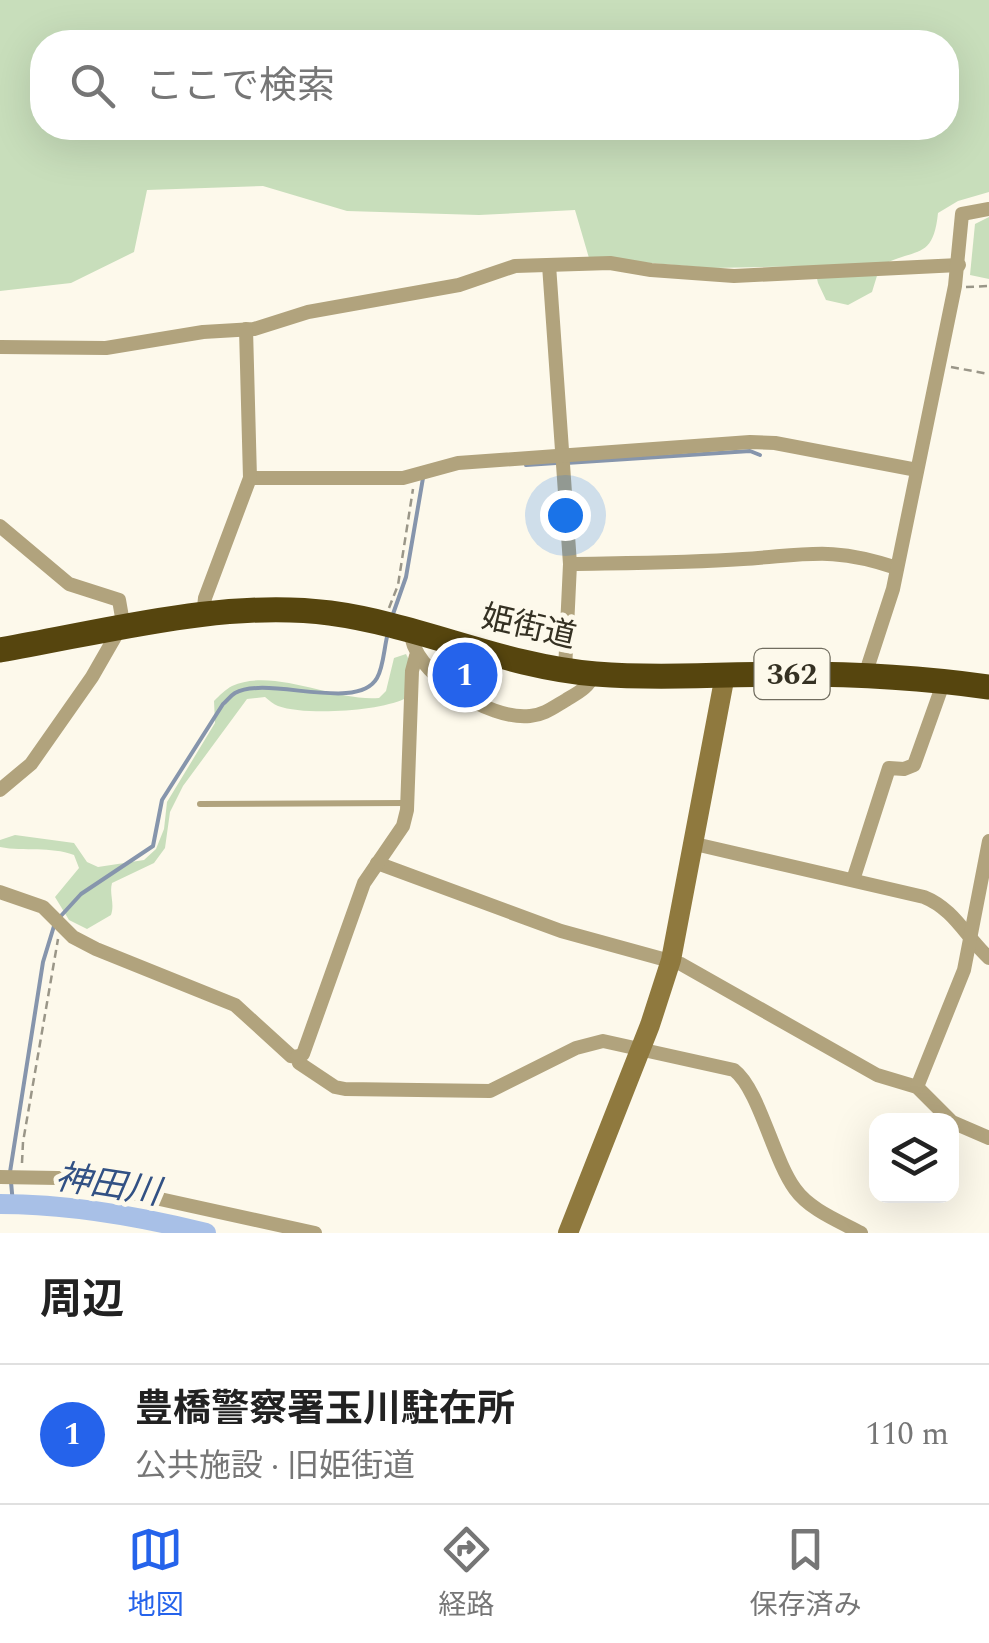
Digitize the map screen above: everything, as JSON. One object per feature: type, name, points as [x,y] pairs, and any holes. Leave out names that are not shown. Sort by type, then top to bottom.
[{"type":"highway","name":"姫街道","points":[[0,650],[203,616],[285,610],[329,613],[394,626],[594,674],[865,676],[989,687]]},
{"type":"street","points":[[865,676],[893,590],[959,265],[962,214],[989,209]]},
{"type":"street","points":[[0,347],[106,348],[246,329],[308,312],[419,294],[515,266],[610,264],[734,276],[959,265]]},
{"type":"street","points":[[549,265],[570,564],[565,670]]},
{"type":"street","points":[[203,616],[205,598],[250,478],[246,329]]},
{"type":"street","points":[[250,478],[413,476],[458,463],[562,461],[775,443],[917,470]]},
{"type":"street","points":[[0,526],[70,584],[120,600],[123,622],[92,677],[31,764],[0,790]]},
{"type":"street","points":[[570,564],[745,559],[803,552],[862,556],[897,568]]},
{"type":"street","points":[[394,626],[438,678],[490,708],[520,716],[545,713],[588,686],[594,674]]},
{"type":"street","points":[[0,892],[35,902],[96,949],[235,1006],[291,1056],[303,1054],[364,882],[403,826],[416,656]]},
{"type":"street","points":[[568,1233],[671,960],[725,675]]},
{"type":"street","points":[[852,880],[889,768],[904,769],[914,764],[944,681]]},
{"type":"street","points":[[917,1087],[964,970],[989,841]]},
{"type":"street","points":[[695,844],[938,902],[989,958]]},
{"type":"street","points":[[377,863],[561,931],[671,960],[876,1075],[917,1087],[943,1113]]},
{"type":"street","points":[[297,1057],[299,1063],[335,1087],[478,1092],[502,1086],[590,1042],[641,1048],[734,1070],[742,1076],[782,1170],[798,1193],[812,1206],[861,1233]]},
{"type":"street","points":[[959,1125],[989,1138]]},
{"type":"street","points":[[11,1177],[87,1183],[315,1233]]},
{"type":"lane","points":[[200,804],[407,803]]},
{"type":"path","points":[[955,286],[989,286]]},
{"type":"path","points":[[939,364],[989,374]]},
{"type":"path","points":[[394,626],[413,476]]},
{"type":"path","points":[[11,1177],[23,1142],[58,923]]},
{"type":"green space","points":[[0,0],[989,0],[989,192],[958,201],[938,213],[927,246],[880,266],[872,292],[848,305],[826,300],[814,266],[711,268],[589,258],[575,210],[479,215],[347,211],[263,186],[147,190],[134,252],[71,283],[0,291]]},
{"type":"green space","points":[[989,217],[989,279],[970,275],[975,224]]},
{"type":"green space","points":[[406,654],[410,662],[404,699],[393,703],[324,711],[290,709],[265,697],[247,699],[183,786],[170,812],[165,848],[154,863],[112,883],[111,915],[87,929],[69,920],[55,897],[79,868],[74,855],[0,847],[0,840],[15,835],[74,843],[87,862],[98,867],[144,860],[156,849],[164,829],[167,802],[215,723],[214,701],[225,691],[249,681],[266,680],[379,698],[386,691],[394,658]]},
{"type":"waterway","points":[[566,463],[750,451],[760,455]]},
{"type":"waterway","points":[[526,465],[556,463]]},
{"type":"waterway","points":[[393,614],[406,577],[423,478]]},
{"type":"waterway","points":[[59,918],[81,894],[153,846],[162,800],[223,704],[235,693],[268,688],[351,693],[366,688],[377,678],[388,633]]},
{"type":"waterway","points":[[10,1172],[43,962],[54,926]]},
{"type":"waterway","points":[[11,1182],[13,1204]]},
{"type":"waterway","name":"神田川","points":[[0,1204],[104,1212],[206,1233]]},
{"type":"place","name":"豊橋警察署玉川駐在所","points":[[465,675]]}]
